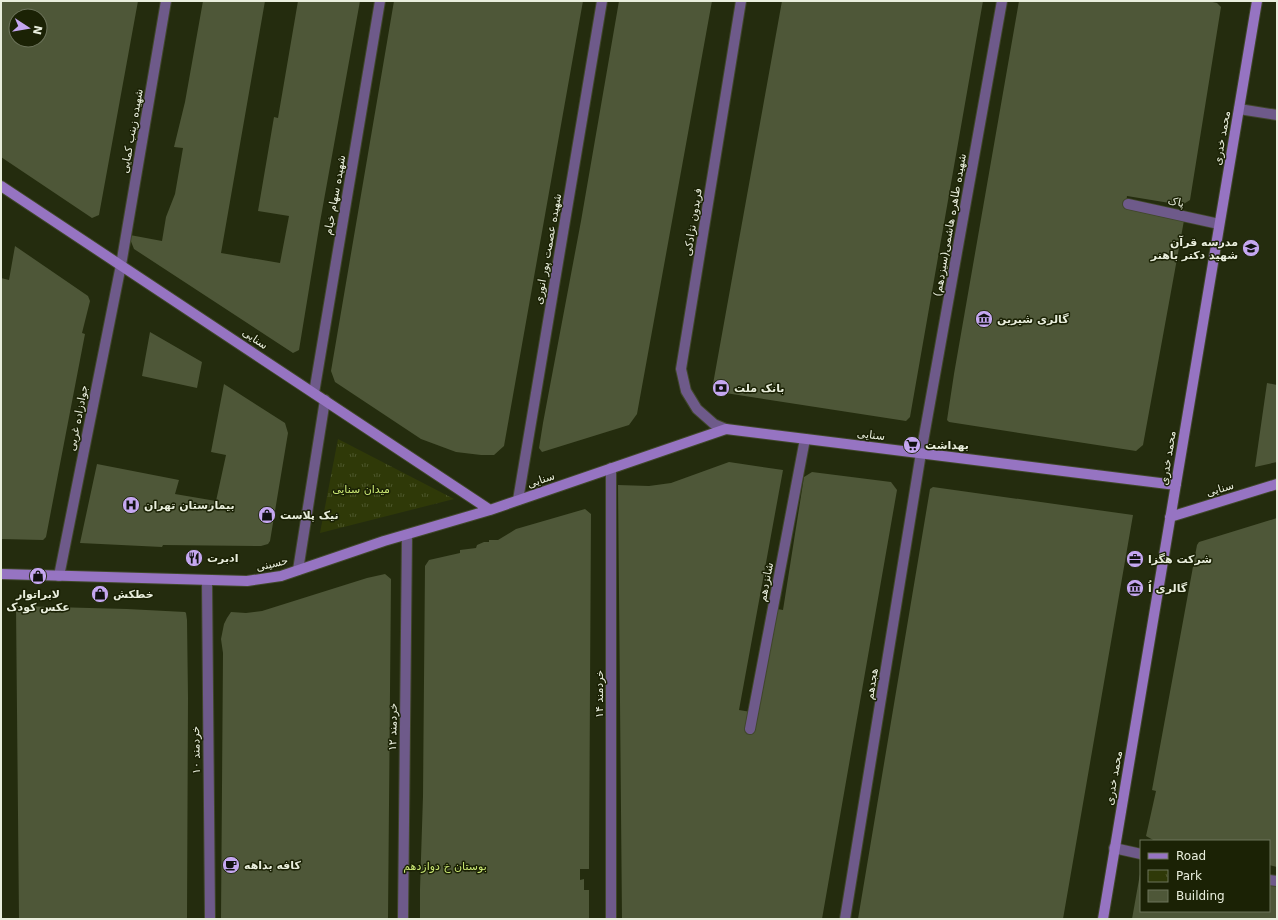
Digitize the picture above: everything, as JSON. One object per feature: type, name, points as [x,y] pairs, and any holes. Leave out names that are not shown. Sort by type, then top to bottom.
[{"type":"street","name":"شهیده زینب کمایی","points":[[121,265],[166,1]]},
{"type":"street","name":"شهیده سهام خیام","points":[[314,393],[380,1]]},
{"type":"street","name":"شهیده عصمت پور انوری","points":[[518,500],[602,1]]},
{"type":"street","name":"فریدون نژادکی","points":[[726,429],[714,424],[697,410],[686,391],[682,369],[741,1]]},
{"type":"street","name":"شهیده طاهره هاشمی(سیزدهم)","points":[[921,453],[1002,1]]},
{"type":"street","name":"محمد خدری","points":[[1102,918],[1239,109],[1255,1]]},
{"type":"street","points":[[1239,109],[1277,115]]},
{"type":"street","name":"سنایی","points":[[1,186],[490,510],[726,429],[1176,485]]},
{"type":"street","name":"پاک","points":[[1128,204],[1219,224]]},
{"type":"street","name":"جوادزاده غربی","points":[[60,576],[121,265]]},
{"type":"street","points":[[298,570],[325,400]]},
{"type":"street","name":"شانزدهم","points":[[750,729],[805,439]]},
{"type":"street","name":"هجدهم","points":[[846,919],[921,453]]},
{"type":"street","name":"خردمند ۱۴","points":[[610,919],[611,468]]},
{"type":"street","name":"سنایی","points":[[1170,517],[1277,484]]},
{"type":"street","name":"حسینی","points":[[1,574],[247,581],[281,576],[384,541],[490,510]]},
{"type":"street","name":"خردمند ۱۲","points":[[403,919],[407,535]]},
{"type":"street","name":"خردمند ۱۰","points":[[207,581],[210,919]]},
{"type":"street","points":[[1114,848],[1140,854]]},
{"type":"green space","name":"میدان سنایی","points":[[338,439],[454,499],[320,533]]},
{"type":"building","points":[[1,1],[138,1],[99,215],[92,218],[1,157]]},
{"type":"building","points":[[203,1],[265,1],[221,253],[280,263],[289,216],[258,211],[274,117],[278,118],[298,1],[360,1],[320,222],[299,350],[293,353],[134,249],[130,239],[130,235],[162,241],[166,217],[175,194],[183,148],[174,147],[185,102]]},
{"type":"building","points":[[394,1],[583,1],[504,446],[494,455],[456,452],[421,439],[335,382],[331,371]]},
{"type":"building","points":[[619,1],[712,1],[637,414],[629,425],[542,452],[539,448],[543,423],[581,221]]},
{"type":"building","points":[[782,1],[983,1],[910,417],[906,421],[719,392],[713,384]]},
{"type":"building","points":[[1019,1],[1208,1],[1217,3],[1221,7],[1190,200],[1182,205],[1127,196],[1126,205],[1185,215],[1143,445],[1136,451],[949,422],[947,420]]},
{"type":"building","points":[[15,246],[88,296],[90,301],[82,333],[85,334],[46,537],[43,540],[1,539],[1,278],[9,280]]},
{"type":"building","points":[[150,332],[202,362],[197,388],[142,376]]},
{"type":"building","points":[[1267,383],[1277,385],[1277,462],[1255,467]]},
{"type":"building","points":[[224,384],[285,423],[288,433],[270,541],[268,544],[261,546],[163,545],[162,547],[80,543],[97,464],[179,480],[175,494],[216,501],[226,455],[211,452]]},
{"type":"building","points":[[729,462],[783,470],[739,710],[757,713],[777,609],[783,610],[804,477],[812,472],[891,482],[897,490],[822,919],[622,919],[618,485],[649,486],[671,483]]},
{"type":"building","points":[[933,487],[1133,515],[1063,919],[858,919],[930,489]]},
{"type":"building","points":[[585,509],[591,514],[589,869],[580,869],[580,880],[584,879],[584,890],[589,890],[589,919],[420,919],[423,796],[425,566],[429,560],[460,553],[460,550],[476,548],[477,545],[484,542],[489,542],[489,540],[498,540],[516,529]]},
{"type":"building","points":[[1277,518],[1277,867],[1270,865],[1270,840],[1153,840],[1146,836],[1156,791],[1152,790],[1197,545],[1199,542]]},
{"type":"building","points":[[385,574],[391,579],[388,919],[221,919],[223,653],[221,639],[224,624],[231,612],[246,613],[262,611],[367,578]]},
{"type":"building","points":[[16,606],[127,609],[186,613],[188,698],[187,919],[19,919]]},
{"type":"building","points":[[1140,874],[1140,912],[1270,912],[1270,884],[1277,885],[1277,919],[1132,919]]},
{"type":"place","name":"مدرسه قرآن شهید دکتر باهنر","points":[[1251,248]]},
{"type":"place","name":"گالری شیرین","points":[[984,319]]},
{"type":"place","name":"بانک ملت","points":[[721,388]]},
{"type":"place","name":"بهداشت","points":[[912,445]]},
{"type":"place","name":"بیمارستان تهران","points":[[131,505]]},
{"type":"place","name":"نیک پلاست","points":[[267,515]]},
{"type":"place","name":"ادبرت","points":[[194,558]]},
{"type":"place","name":"شرکت هگزا","points":[[1135,559]]},
{"type":"place","name":"لابراتوار عکس کودک","points":[[38,576]]},
{"type":"place","name":"گالری اُ","points":[[1135,588]]},
{"type":"place","name":"خطکش","points":[[100,594]]},
{"type":"place","name":"کافه بداهه","points":[[231,865]]},
{"type":"park label","name":"بوستان خ دوازدهم","points":[[445,866]]}]
